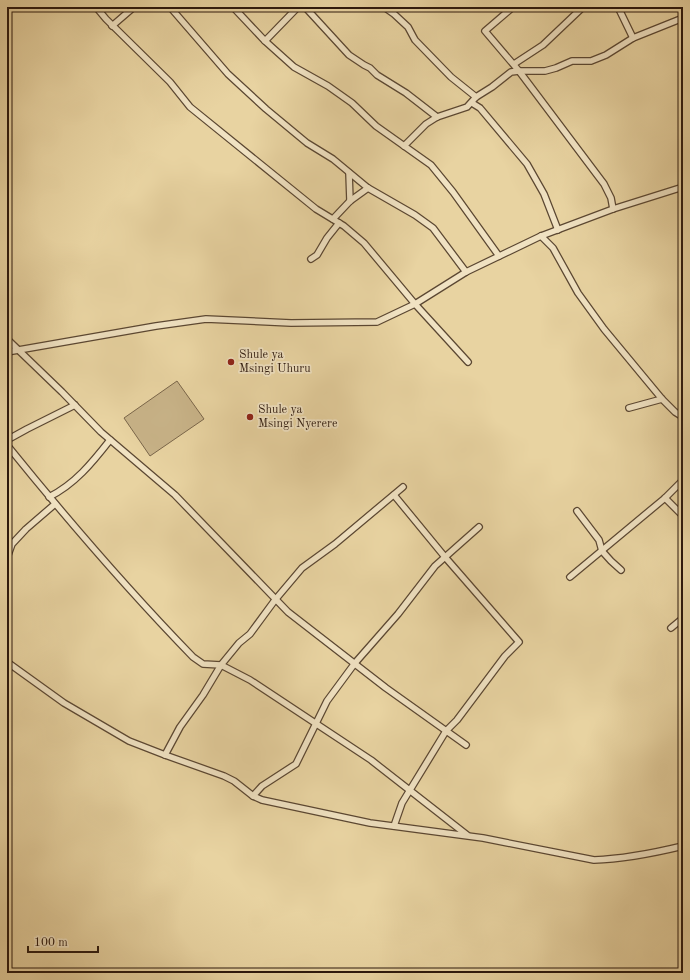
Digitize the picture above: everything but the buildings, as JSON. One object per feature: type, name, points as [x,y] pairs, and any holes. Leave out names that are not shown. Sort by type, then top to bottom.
[{"type":"street","points":[[96,7],[112,26],[170,82],[190,107],[316,209],[339,223],[364,243],[415,304],[468,362]]},
{"type":"street","points":[[112,26],[134,7]]},
{"type":"street","points":[[170,7],[228,74],[266,109],[307,143],[333,159],[368,188],[415,215],[433,228],[466,272]]},
{"type":"street","points":[[233,7],[294,67],[328,86],[352,103],[376,126],[431,165],[453,192],[499,256]]},
{"type":"street","points":[[266,41],[298,7]]},
{"type":"street","points":[[305,7],[349,55],[406,93],[437,117]]},
{"type":"street","points":[[384,7],[408,27],[415,40],[451,77],[476,97]]},
{"type":"street","points":[[513,7],[485,30],[514,64],[604,184],[611,198],[613,209]]},
{"type":"street","points":[[514,64],[544,45],[584,7]]},
{"type":"street","points":[[618,7],[633,38]]},
{"type":"street","points":[[404,146],[419,130],[437,117],[467,107],[476,97],[511,72],[545,71],[572,61],[591,61],[606,55],[633,38],[683,18]]},
{"type":"street","points":[[472,103],[480,108],[527,164],[544,194],[558,230]]},
{"type":"street","points":[[349,173],[350,201]]},
{"type":"street","points":[[7,352],[156,326],[206,319],[291,323],[378,322],[415,304],[466,272],[541,236],[613,209],[683,187]]},
{"type":"street","points":[[333,220],[350,201],[368,188]]},
{"type":"street","points":[[311,259],[317,255],[327,238],[339,223]]},
{"type":"street","points":[[541,236],[553,248],[578,293],[604,329],[662,399],[675,412],[683,417]]},
{"type":"street","points":[[7,339],[110,440],[175,495],[288,612],[386,688],[466,745]]},
{"type":"street","points":[[629,408],[662,399]]},
{"type":"street","points":[[7,440],[74,405]]},
{"type":"street","points":[[49,497],[74,481],[87,469],[110,440]]},
{"type":"street","points":[[7,445],[49,497],[129,589],[193,657],[203,664],[221,665],[250,680],[371,760],[468,836]]},
{"type":"street","points":[[570,577],[665,498],[683,480]]},
{"type":"street","points":[[165,755],[180,727],[203,695],[221,665],[239,643],[250,634],[275,600],[302,568],[335,544],[403,487]]},
{"type":"street","points":[[394,495],[445,557],[519,642],[505,656],[457,720],[446,731],[402,804],[394,826]]},
{"type":"street","points":[[665,498],[683,516]]},
{"type":"street","points":[[7,558],[12,544],[26,529],[56,504]]},
{"type":"street","points":[[577,511],[600,540],[602,551],[611,562],[621,570]]},
{"type":"street","points":[[254,796],[262,786],[296,764],[327,701],[355,663],[398,614],[435,566],[479,527]]},
{"type":"street","points":[[671,628],[683,618]]},
{"type":"street","points":[[7,662],[71,706],[129,741],[224,776],[262,800],[370,823],[468,836],[594,860],[610,860],[660,852],[683,846]]},
{"type":"shaded area","points":[[177,381],[204,419],[150,456],[124,418]]},
{"type":"place","name":"Shule ya Msingi Uhuru","points":[[231,362]]},
{"type":"place","name":"Shule ya Msingi Nyerere","points":[[250,417]]}]
